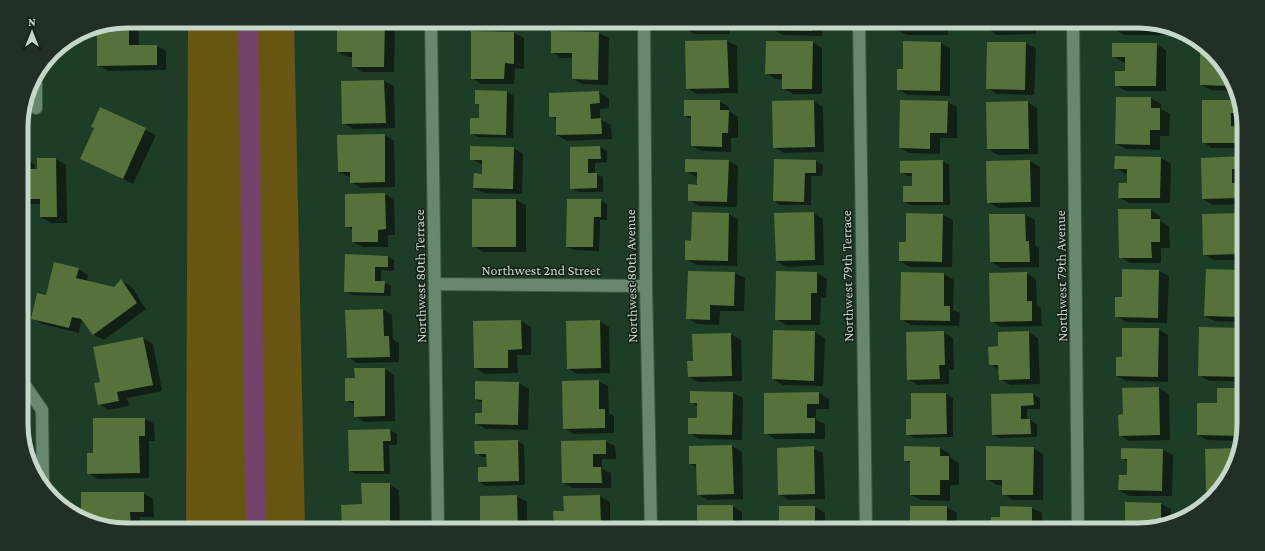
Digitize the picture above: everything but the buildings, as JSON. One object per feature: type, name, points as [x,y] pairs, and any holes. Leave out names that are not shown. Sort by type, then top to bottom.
[{"type":"street","name":"Northwest 80th Terrace","points":[[431,28],[438,523]]},
{"type":"street","name":"Northwest 80th Avenue","points":[[644,28],[646,286],[651,523]]},
{"type":"street","name":"Northwest 79th Terrace","points":[[859,28],[866,523]]},
{"type":"street","name":"Northwest 79th Avenue","points":[[1073,28],[1078,523]]},
{"type":"street","points":[[36,89],[36,108]]},
{"type":"street","name":"Northwest 2nd Street","points":[[435,284],[646,286]]},
{"type":"street","points":[[28,391],[42,410],[43,477]]},
{"type":"shaded area","points":[[188,28],[294,28],[305,523],[186,523]]},
{"type":"waterway","points":[[248,28],[256,523]]}]
